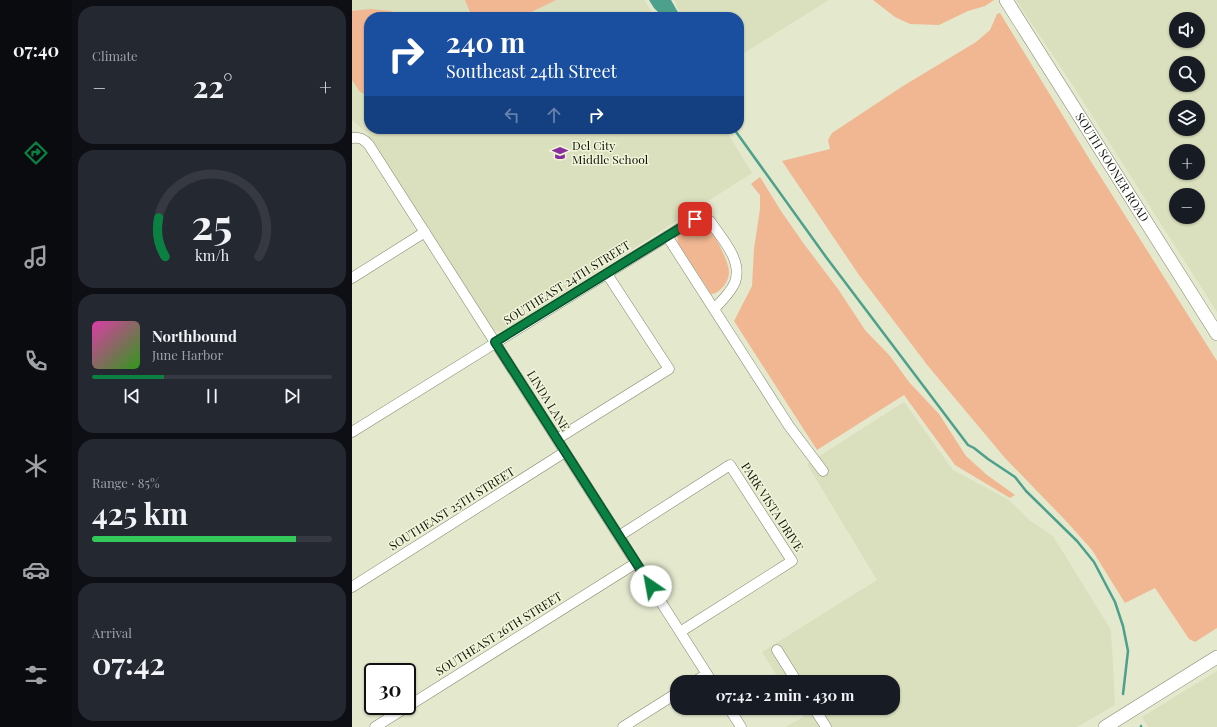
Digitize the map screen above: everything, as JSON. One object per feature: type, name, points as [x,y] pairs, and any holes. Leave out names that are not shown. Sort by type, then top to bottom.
[{"type":"main road","name":"SOUTH SOONER ROAD","points":[[1006,0],[1217,334]]},
{"type":"main road","points":[[1105,727],[1217,657]]},
{"type":"street","name":"LINDA LANE","points":[[355,138],[364,140],[370,145],[707,675]]},
{"type":"street","name":"SOUTHEAST 24TH STREET","points":[[352,432],[695,219],[704,218],[710,221],[734,258],[737,270],[735,282],[714,309]]},
{"type":"street","points":[[352,278],[425,232]]},
{"type":"street","points":[[667,236],[789,426],[823,471]]},
{"type":"street","points":[[557,439],[669,369],[607,274]]},
{"type":"street","name":"SOUTHEAST 25TH STREET","points":[[352,587],[565,452]]},
{"type":"street","name":"PARK VISTA DRIVE","points":[[619,536],[730,465],[792,562],[680,632]]},
{"type":"street","name":"SOUTHEAST 26TH STREET","points":[[375,727],[636,563]]},
{"type":"street","points":[[777,650],[793,675]]},
{"type":"street","points":[[623,727],[670,697]]},
{"type":"street","points":[[733,715],[741,727]]},
{"type":"street","points":[[818,715],[826,727]]},
{"type":"shaded area","name":"Del City Middle School","points":[[352,0],[644,0],[652,12],[364,12],[364,130],[352,120]]},
{"type":"shaded area","points":[[465,0],[556,0],[531,12],[470,12]]},
{"type":"shaded area","points":[[674,0],[829,0],[744,53],[744,12],[680,12]]},
{"type":"shaded area","points":[[873,0],[994,0],[985,6],[968,11],[939,25],[910,24],[895,17]]},
{"type":"shaded area","points":[[1016,0],[1217,0],[1217,312],[1074,87]]},
{"type":"shaded area","points":[[371,9],[393,12],[364,12],[364,94],[360,92],[352,80],[352,11]]},
{"type":"shaded area","points":[[1000,13],[1090,160],[1217,361],[1217,628],[1195,642],[1189,639],[1155,588],[1125,603],[1092,550],[1005,458],[928,366],[859,275],[782,161],[830,149],[828,140],[832,133],[903,86],[976,42],[990,30],[997,14]]},
{"type":"shaded area","name":"Del City Middle School","points":[[368,134],[728,134],[752,173],[502,332],[493,330]]},
{"type":"shaded area","points":[[760,177],[781,211],[838,289],[865,330],[890,356],[909,382],[939,414],[966,456],[987,475],[1015,495],[1010,498],[955,465],[904,395],[817,450],[734,321],[752,286],[754,249],[760,209],[760,195],[751,184]]},
{"type":"shaded area","points":[[703,223],[711,231],[719,245],[726,260],[729,272],[725,285],[712,294],[678,243],[677,235],[694,224]]},
{"type":"shaded area","points":[[904,402],[953,470],[1009,500],[1029,520],[1053,536],[1111,630],[1115,705],[1077,727],[786,727],[803,717],[802,715],[900,715],[900,675],[777,675],[762,652],[877,580],[807,464]]},
{"type":"shaded area","points":[[1217,671],[1217,727],[1148,727],[1142,717]]},
{"type":"water","points":[[649,0],[671,0],[678,12],[658,12]]},
{"type":"waterway","points":[[738,134],[826,257],[968,445],[1015,477],[1026,491],[1077,541],[1094,562],[1115,602],[1123,626],[1128,651],[1123,694]]},
{"type":"place","name":"Del City Middle School","points":[[560,153]]},
{"type":"route","points":[[651,586],[495,342],[695,219]]}]
